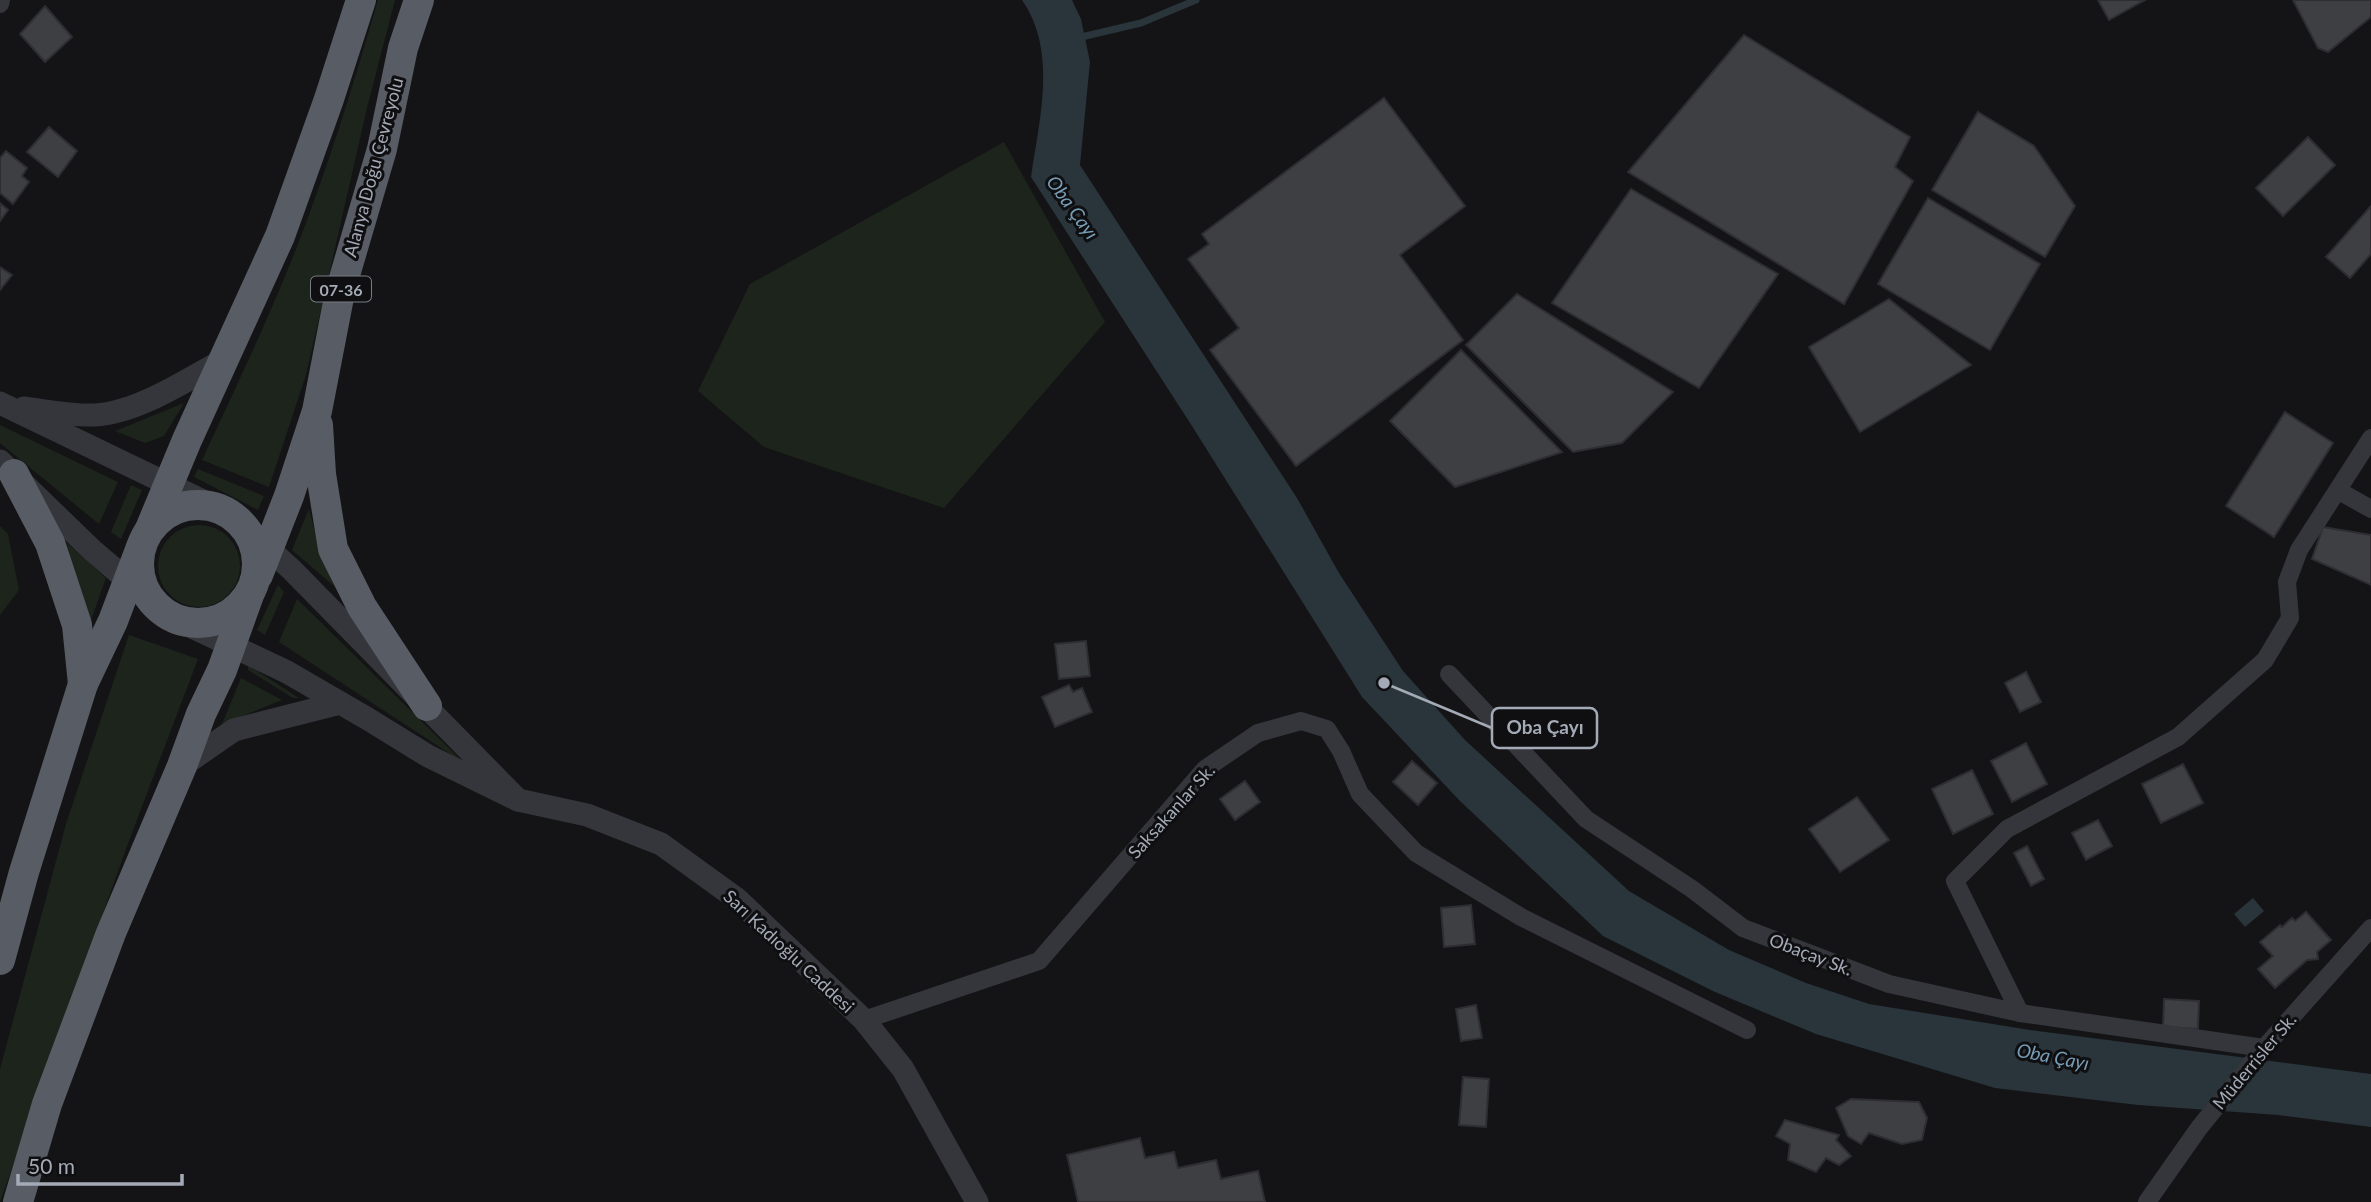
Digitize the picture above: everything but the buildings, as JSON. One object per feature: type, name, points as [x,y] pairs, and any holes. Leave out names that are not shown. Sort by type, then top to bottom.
[{"type":"highway","points":[[0,960],[24,872],[83,684],[113,621],[168,485],[279,236],[329,99],[361,0]]},
{"type":"highway","name":"Alanya Doğu Çevreyolu","points":[[19,1202],[51,1092],[111,933],[183,766],[201,713],[289,496],[317,411],[340,292],[382,149],[403,48],[418,0]]},
{"type":"highway","points":[[317,411],[321,474],[333,549],[362,607],[427,706]]},
{"type":"highway","points":[[7,468],[50,542],[77,625],[83,684]]},
{"type":"highway","points":[[161,610],[143,586],[139,566],[146,538],[165,514],[184,507],[204,506],[231,517],[250,537],[258,572]]},
{"type":"highway","name":"07-36","points":[[161,610],[187,623],[206,623],[224,618],[239,607],[258,572]]},
{"type":"street","points":[[3,404],[96,415],[127,409],[225,359]]},
{"type":"street","points":[[3,404],[231,517]]},
{"type":"street","points":[[2020,1013],[1955,881],[2007,829],[2178,737],[2265,660],[2290,618],[2287,582],[2299,550],[2371,439]]},
{"type":"street","name":"Sarı Kadıoğlu Caddesi","points":[[7,468],[92,550],[161,610],[287,672],[428,756],[518,800],[587,815],[661,844],[737,899],[864,1020],[903,1069],[977,1202]]},
{"type":"street","points":[[2339,491],[2371,509]]},
{"type":"street","points":[[258,572],[427,706],[518,800]]},
{"type":"street","name":"Obaçay Sk.","points":[[1449,674],[1586,819],[1692,889],[1744,928],[1889,984],[2020,1013],[2264,1048]]},
{"type":"street","points":[[183,766],[234,730],[340,703]]},
{"type":"street","name":"Saksakanlar Sk.","points":[[864,1020],[1039,961],[1205,769],[1258,733],[1301,721],[1327,729],[1341,751],[1360,794],[1416,853],[1521,917],[1747,1030]]},
{"type":"street","name":"Müderrisler Sk.","points":[[2147,1202],[2199,1128],[2264,1048],[2371,928]]},
{"type":"shaded area","points":[[378,0],[395,0],[367,108],[306,375],[269,487],[202,460],[264,326],[298,244],[341,123]]},
{"type":"shaded area","points":[[1004,142],[1105,322],[944,508],[764,447],[698,391],[750,284]]},
{"type":"shaded area","points":[[184,403],[164,436],[145,443],[115,431]]},
{"type":"shaded area","points":[[0,425],[118,482],[99,524],[0,443]]},
{"type":"shaded area","points":[[198,469],[264,496],[258,510],[194,477]]},
{"type":"shaded area","points":[[131,485],[142,490],[121,539],[111,532]]},
{"type":"shaded area","points":[[309,509],[320,551],[334,586],[292,550]]},
{"type":"shaded area","points":[[199,525],[215,528],[228,537],[237,550],[240,566],[237,582],[228,595],[215,604],[199,607],[183,604],[170,595],[161,582],[158,566],[161,550],[170,537],[183,528]]},
{"type":"shaded area","points":[[0,526],[8,534],[19,590],[0,615]]},
{"type":"shaded area","points":[[67,543],[106,578],[90,623],[83,619]]},
{"type":"shaded area","points":[[278,585],[284,592],[265,635],[257,630]]},
{"type":"shaded area","points":[[297,599],[464,763],[279,642]]},
{"type":"shaded area","points":[[129,635],[198,659],[127,846],[0,1202],[0,1069],[66,824]]},
{"type":"shaded area","points":[[248,665],[299,698],[293,698],[248,670]]},
{"type":"shaded area","points":[[241,678],[282,700],[222,724]]},
{"type":"water","points":[[1022,0],[1072,0],[1081,19],[1090,62],[1080,165],[1297,498],[1339,573],[1403,671],[1465,740],[1629,891],[1729,950],[1806,983],[1869,1004],[2030,1030],[2371,1074],[2371,1127],[2278,1115],[2138,1105],[1995,1088],[1816,1034],[1715,992],[1603,936],[1459,800],[1362,697],[1192,426],[1031,177],[1041,110],[1043,64],[1033,20]]},
{"type":"water","points":[[2253,898],[2264,911],[2245,927],[2234,914]]},
{"type":"waterway","points":[[1077,38],[1141,23],[1196,0]]},
{"type":"place","name":"Oba Çayı","points":[[1384,683]]}]
